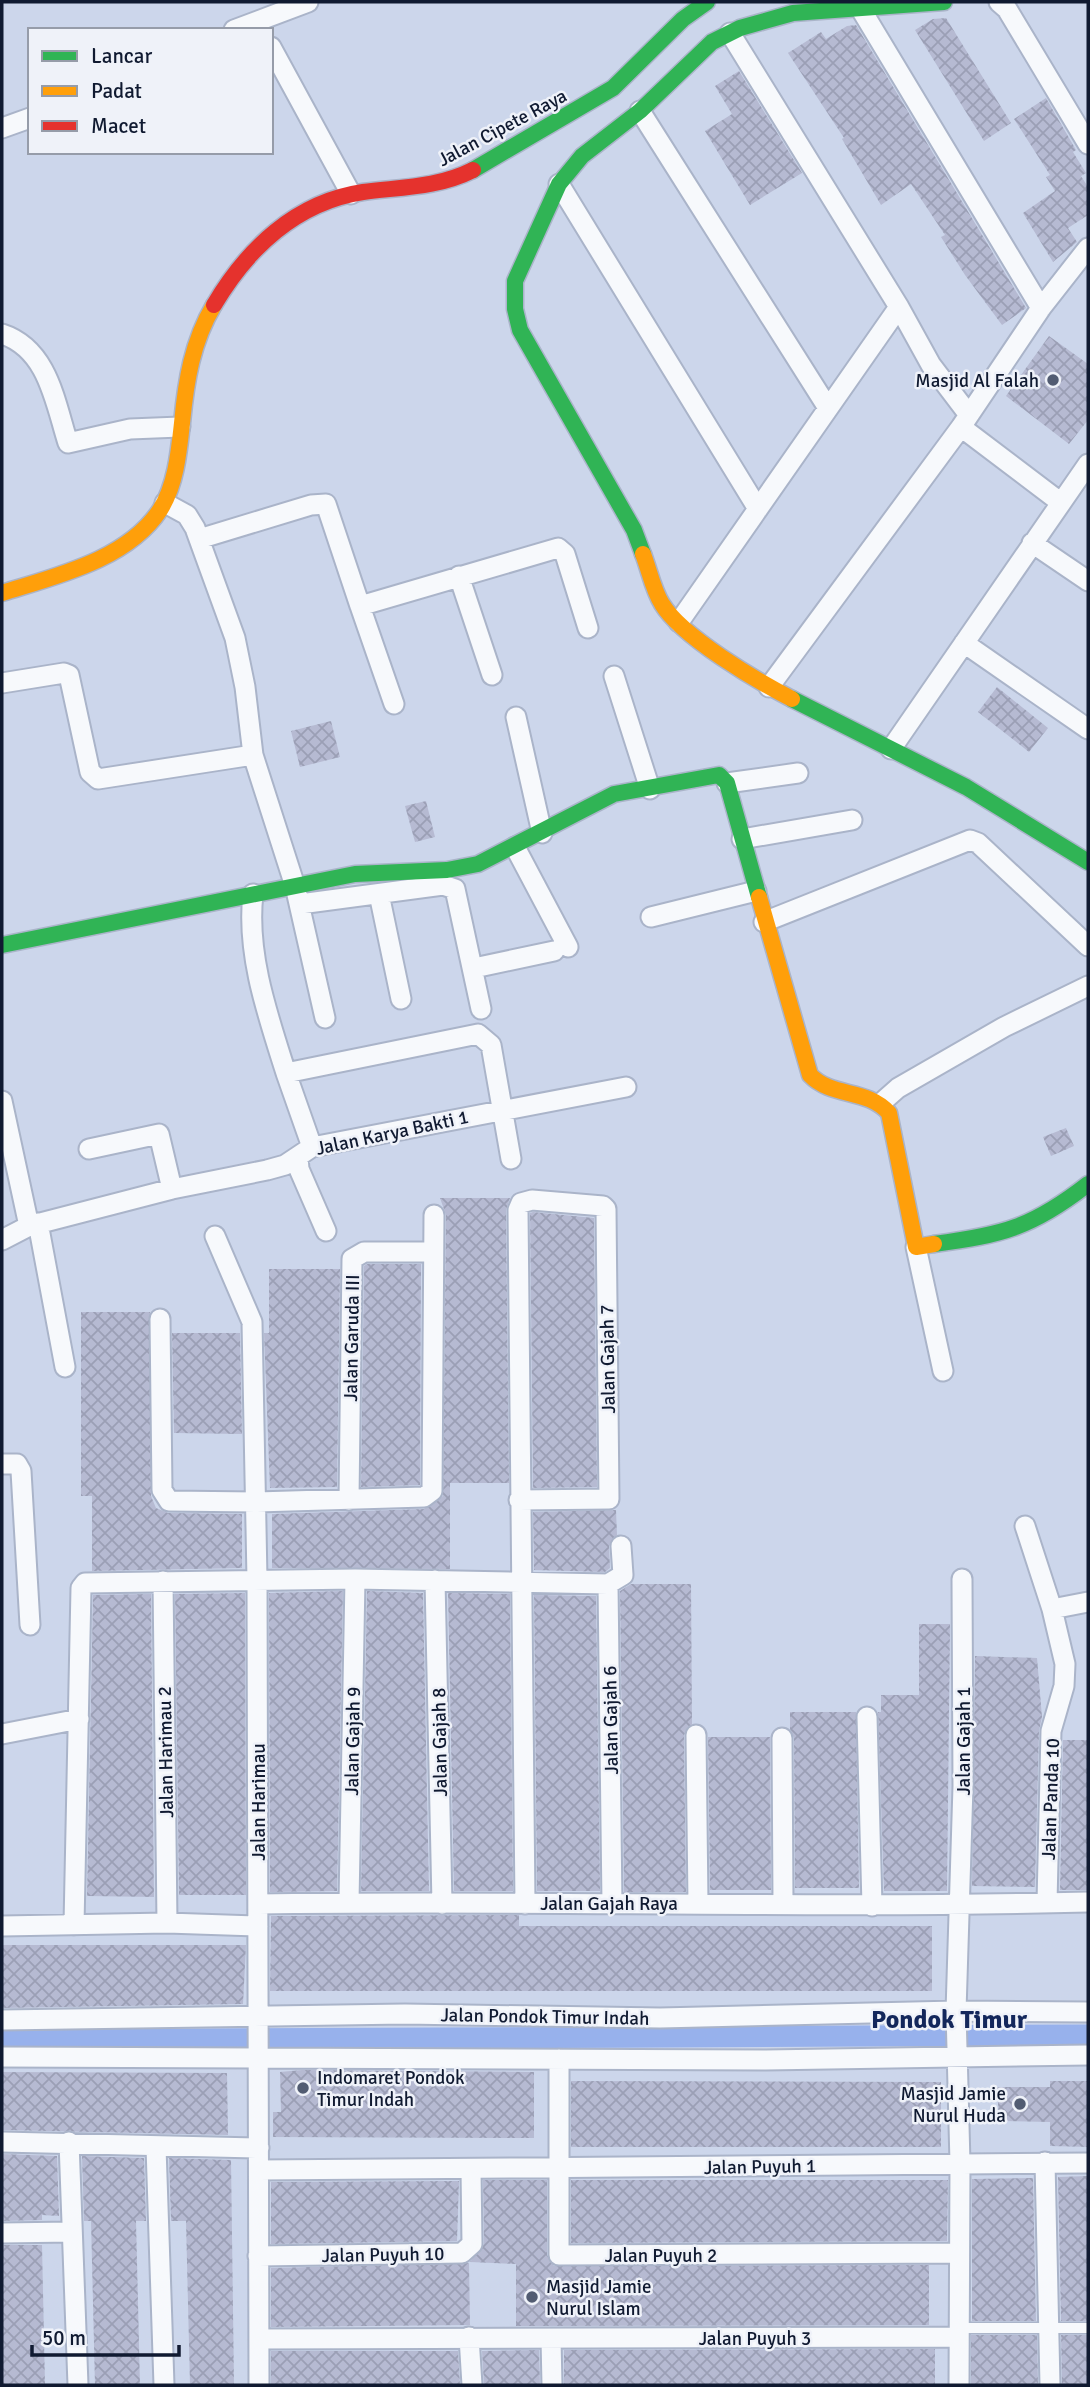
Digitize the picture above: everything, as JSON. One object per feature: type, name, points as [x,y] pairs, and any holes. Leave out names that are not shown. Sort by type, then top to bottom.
[{"type":"street","points":[[238,28],[261,17],[308,2]]},
{"type":"street","name":"Jalan Cipete Raya","points":[[2,593],[98,558],[149,524],[165,503],[172,481],[195,344],[211,310],[243,265],[286,223],[326,200],[351,194],[420,187],[465,174],[597,99],[622,81],[681,14],[707,2]]},
{"type":"street","points":[[944,2],[859,6],[793,13],[730,33],[712,42],[687,62],[640,111],[582,156],[559,184],[542,216],[515,281],[514,309],[520,330],[634,530],[662,604],[679,622],[736,668],[966,787],[1088,862]]},
{"type":"street","points":[[999,2],[1007,9],[1088,144]]},
{"type":"street","points":[[859,6],[1041,309]]},
{"type":"street","points":[[730,33],[899,307],[965,421],[1060,502]]},
{"type":"street","points":[[273,51],[351,194]]},
{"type":"street","points":[[640,111],[828,408]]},
{"type":"street","points":[[2,128],[28,119]]},
{"type":"street","points":[[559,184],[758,509]]},
{"type":"street","points":[[769,687],[965,421],[1041,309],[1088,248]]},
{"type":"street","points":[[679,622],[899,307]]},
{"type":"street","points":[[2,334],[35,354],[47,377],[68,443],[130,429],[180,427]]},
{"type":"street","points":[[891,749],[1088,464]]},
{"type":"street","points":[[165,503],[187,515],[199,539],[235,638],[245,687],[253,755],[298,895],[326,1018]]},
{"type":"street","points":[[199,539],[311,505],[326,504],[394,704]]},
{"type":"street","points":[[1032,543],[1088,581]]},
{"type":"street","points":[[360,606],[536,552],[560,549],[565,554],[588,628]]},
{"type":"street","points":[[459,576],[492,675]]},
{"type":"street","points":[[964,643],[1088,729]]},
{"type":"street","points":[[2,683],[64,673],[69,676],[90,772],[98,779],[253,755]]},
{"type":"street","points":[[614,676],[650,789]]},
{"type":"street","points":[[516,717],[542,833]]},
{"type":"street","points":[[727,783],[797,774]]},
{"type":"street","points":[[298,895],[355,874],[462,868],[515,847],[614,794],[716,775],[727,783],[764,922],[810,1075],[825,1090],[861,1095],[881,1103],[889,1113],[902,1188],[943,1371]]},
{"type":"street","points":[[742,839],[852,820]]},
{"type":"street","points":[[764,922],[970,839],[978,843],[1088,946]]},
{"type":"street","points":[[474,968],[561,949],[515,847]]},
{"type":"street","points":[[2,945],[253,894],[379,894],[443,885],[455,889],[481,1009]]},
{"type":"street","points":[[651,917],[756,891]]},
{"type":"street","points":[[253,894],[254,948],[267,1013],[286,1073],[326,1231]]},
{"type":"street","points":[[379,894],[401,999]]},
{"type":"street","points":[[881,1103],[903,1085],[1004,1027],[1088,986]]},
{"type":"street","points":[[286,1073],[478,1034],[486,1038],[491,1045],[511,1159]]},
{"type":"street","name":"Jalan Karya Bakti 1","points":[[2,1240],[33,1224],[172,1189],[267,1170],[305,1152],[502,1108],[626,1087]]},
{"type":"street","points":[[2,1101],[65,1367]]},
{"type":"street","points":[[89,1149],[159,1134],[172,1189]]},
{"type":"street","points":[[916,1247],[948,1242],[1036,1220],[1069,1200],[1088,1184]]},
{"type":"street","name":"Jalan Gajah 7","points":[[532,1200],[603,1206],[606,1219],[609,1499],[519,1500],[519,1206],[532,1200]]},
{"type":"street","points":[[160,1319],[163,1495],[173,1502],[424,1497],[432,1491],[434,1215]]},
{"type":"street","name":"Jalan Harimau","points":[[215,1236],[252,1322],[257,1502],[259,2385]]},
{"type":"street","name":"Jalan Garuda III","points":[[349,1500],[352,1259],[359,1253],[432,1252]]},
{"type":"street","points":[[2,1464],[17,1464],[22,1471],[30,1625]]},
{"type":"street","points":[[519,1500],[525,1904]]},
{"type":"street","name":"Jalan Panda 10","points":[[1025,1526],[1052,1609],[1065,1664],[1064,1686],[1051,1731],[1047,1903]]},
{"type":"street","name":"Jalan Gajah 6","points":[[612,1903],[608,1584],[623,1575],[621,1546]]},
{"type":"street","name":"Jalan Gajah 1","points":[[959,2385],[960,2163],[957,2016],[963,1786],[962,1578]]},
{"type":"street","points":[[74,1925],[81,1588],[87,1581],[355,1579],[608,1584]]},
{"type":"street","name":"Jalan Gajah 9","points":[[349,1902],[355,1579]]},
{"type":"street","name":"Jalan Gajah 8","points":[[435,1580],[442,1905]]},
{"type":"street","name":"Jalan Harimau 2","points":[[163,1581],[167,1923]]},
{"type":"street","points":[[1052,1609],[1088,1602]]},
{"type":"street","points":[[867,1717],[872,1906]]},
{"type":"street","points":[[2,1734],[79,1719]]},
{"type":"street","points":[[696,1735],[698,1903]]},
{"type":"street","points":[[782,1738],[783,1902]]},
{"type":"street","name":"Jalan Gajah Raya","points":[[259,1904],[783,1902],[872,1906],[1088,1902]]},
{"type":"street","points":[[2,1926],[167,1923],[258,1926]]},
{"type":"street","name":"Jalan Pondok Timur Indah","points":[[2,2020],[259,2021],[405,2014],[660,2018],[957,2016],[1088,2012]]},
{"type":"street","points":[[2,2057],[77,2055],[559,2059],[958,2051],[1088,2055]]},
{"type":"street","name":"Jalan Puyuh 2","points":[[559,2059],[559,2255],[958,2253]]},
{"type":"street","points":[[2,2142],[259,2148]]},
{"type":"street","points":[[69,2142],[78,2385]]},
{"type":"street","points":[[156,2147],[164,2385]]},
{"type":"street","points":[[1045,2162],[1050,2385]]},
{"type":"street","name":"Jalan Puyuh 1","points":[[259,2170],[1088,2163]]},
{"type":"street","name":"Jalan Puyuh 10","points":[[258,2256],[462,2253],[472,2244],[471,2170]]},
{"type":"street","points":[[2,2233],[71,2232]]},
{"type":"street","name":"Jalan Puyuh 3","points":[[259,2339],[551,2339],[959,2332]]},
{"type":"street","points":[[469,2337],[471,2385]]},
{"type":"street","points":[[551,2339],[552,2385]]},
{"type":"lane","points":[[959,2332],[1088,2328]]},
{"type":"building","points":[[946,18],[1011,123],[984,141],[915,30],[933,19]]},
{"type":"building","points":[[856,25],[1026,308],[1002,325],[965,275],[941,237],[945,235],[911,184],[881,205],[842,139],[844,138],[788,53],[821,32],[826,39],[847,26]]},
{"type":"building","points":[[739,71],[802,173],[750,205],[705,131],[732,114],[715,86]]},
{"type":"building","points":[[1046,98],[1076,150],[1073,152],[1086,173],[1081,176],[1088,187],[1088,215],[1068,228],[1077,242],[1053,262],[1023,213],[1055,191],[1046,177],[1050,175],[1014,119]]},
{"type":"building","name":"Masjid Al Falah","points":[[1049,336],[1088,364],[1088,420],[1069,444],[1006,396]]},
{"type":"building","points":[[997,687],[1048,728],[1029,752],[978,712]]},
{"type":"building","points":[[331,721],[340,757],[300,767],[291,731]]},
{"type":"building","points":[[426,801],[435,837],[415,842],[405,806]]},
{"type":"building","points":[[1066,1128],[1074,1146],[1051,1156],[1043,1137]]},
{"type":"building","points":[[440,1198],[510,1198],[506,1210],[509,1483],[450,1483],[450,1569],[272,1568],[272,1514],[424,1509],[443,1496],[446,1215]]},
{"type":"building","points":[[530,1213],[594,1218],[597,1487],[533,1488]]},
{"type":"building","points":[[421,1264],[420,1485],[361,1487],[364,1266]]},
{"type":"building","points":[[269,1269],[340,1269],[337,1487],[270,1488],[264,1333],[269,1333]]},
{"type":"building","points":[[81,1312],[150,1312],[151,1496],[156,1508],[168,1513],[242,1514],[242,1568],[92,1571],[92,1496],[81,1496]]},
{"type":"building","points":[[172,1333],[240,1333],[242,1434],[174,1433]]},
{"type":"building","points":[[616,1510],[617,1535],[609,1546],[610,1568],[605,1572],[534,1570],[533,1512]]},
{"type":"building","points":[[631,1584],[691,1584],[692,1724],[684,1735],[686,1892],[624,1892],[620,1591]]},
{"type":"building","points":[[343,1591],[337,1891],[270,1892],[269,1593]]},
{"type":"building","points":[[367,1591],[423,1593],[429,1891],[361,1891]]},
{"type":"building","points":[[245,1593],[246,1895],[179,1895],[175,1594]]},
{"type":"building","points":[[448,1593],[510,1594],[513,1891],[454,1891]]},
{"type":"building","points":[[151,1594],[154,1897],[87,1896],[93,1595]]},
{"type":"building","points":[[534,1595],[596,1596],[600,1891],[537,1891]]},
{"type":"building","points":[[919,1624],[950,1624],[947,1891],[884,1891],[878,1712],[881,1712],[881,1695],[919,1695]]},
{"type":"building","points":[[975,1656],[1037,1658],[1042,1717],[1039,1731],[1035,1887],[972,1886]]},
{"type":"building","points":[[790,1712],[856,1712],[859,1888],[795,1888],[794,1738],[790,1729]]},
{"type":"building","points":[[708,1737],[770,1737],[771,1890],[710,1890]]},
{"type":"building","points":[[1063,1740],[1088,1740],[1088,1890],[1060,1890]]},
{"type":"building","points":[[519,1915],[519,1926],[932,1926],[932,1991],[270,1991],[271,1916]]},
{"type":"building","points":[[2,1945],[246,1945],[243,2004],[2,2008]]},
{"type":"building","points":[[2,2072],[227,2073],[228,2135],[2,2130]]},
{"type":"building","points":[[280,2072],[534,2072],[534,2138],[273,2137],[273,2112],[281,2112]]},
{"type":"building","points":[[571,2081],[941,2082],[941,2147],[571,2147]]},
{"type":"building","points":[[1050,2081],[1088,2081],[1088,2147],[1050,2146],[1050,2122],[999,2121],[997,2087],[1050,2087]]},
{"type":"building","points":[[2,2154],[57,2156],[59,2216],[42,2215],[42,2220],[2,2221]]},
{"type":"building","points":[[82,2156],[144,2158],[146,2221],[136,2221],[140,2385],[95,2385],[91,2221],[84,2221]]},
{"type":"building","points":[[169,2158],[231,2160],[234,2385],[190,2385],[186,2221],[171,2221]]},
{"type":"building","points":[[1088,2176],[1088,2321],[1061,2321],[1058,2177]]},
{"type":"building","points":[[1033,2178],[1036,2321],[972,2321],[972,2179]]},
{"type":"building","points":[[483,2180],[547,2180],[547,2255],[554,2266],[929,2265],[929,2325],[516,2326],[516,2264],[470,2262],[484,2244]]},
{"type":"building","points":[[571,2180],[948,2180],[947,2241],[571,2243]]},
{"type":"building","points":[[459,2181],[457,2241],[271,2244],[271,2182]]},
{"type":"building","points":[[2,2245],[42,2245],[45,2385],[2,2385]]},
{"type":"building","points":[[469,2263],[470,2325],[271,2327],[271,2268]]},
{"type":"building","points":[[971,2335],[1037,2335],[1038,2385],[971,2385]]},
{"type":"building","points":[[1061,2335],[1088,2335],[1088,2385],[1062,2385]]},
{"type":"building","points":[[935,2349],[935,2385],[564,2385],[564,2350]]},
{"type":"building","points":[[539,2350],[540,2385],[484,2385],[482,2351]]},
{"type":"building","points":[[271,2351],[458,2351],[460,2385],[271,2385]]},
{"type":"waterway","points":[[2,2040],[1088,2035]]},
{"type":"traffic: fast","points":[[473,170],[613,88],[683,19],[707,2]]},
{"type":"traffic: fast","points":[[643,554],[634,530],[520,330],[515,309],[515,281],[559,184],[582,156],[640,111],[712,42],[740,28],[793,13],[944,2]]},
{"type":"traffic: fast","points":[[792,699],[966,787],[1088,862]]},
{"type":"traffic: fast","points":[[2,945],[355,874],[447,870],[478,864],[614,794],[719,775],[727,783],[759,897]]},
{"type":"traffic: fast","points":[[934,1244],[979,1237],[1016,1227],[1050,1210],[1088,1184]]},
{"type":"traffic: slow","points":[[2,593],[67,572],[110,554],[129,542],[160,510],[170,490],[176,468],[191,362],[200,333],[214,305]]},
{"type":"traffic: slow","points":[[643,554],[659,598],[672,617],[721,657],[792,699]]},
{"type":"traffic: slow","points":[[759,897],[810,1075],[829,1087],[870,1100],[889,1113],[916,1247],[934,1244]]},
{"type":"traffic: jam","points":[[214,305],[227,284],[258,247],[295,217],[316,206],[363,192],[432,184],[473,170]]},
{"type":"place","name":"Masjid Al Falah","points":[[1053,380]]},
{"type":"place","name":"Indomaret Pondok Timur Indah","points":[[303,2088]]},
{"type":"place","name":"Masjid Jamie Nurul Huda","points":[[1020,2104]]},
{"type":"place","name":"Masjid Jamie Nurul Islam","points":[[532,2297]]},
{"type":"district","name":"Pondok Timur","points":[[949,2019]]}]
